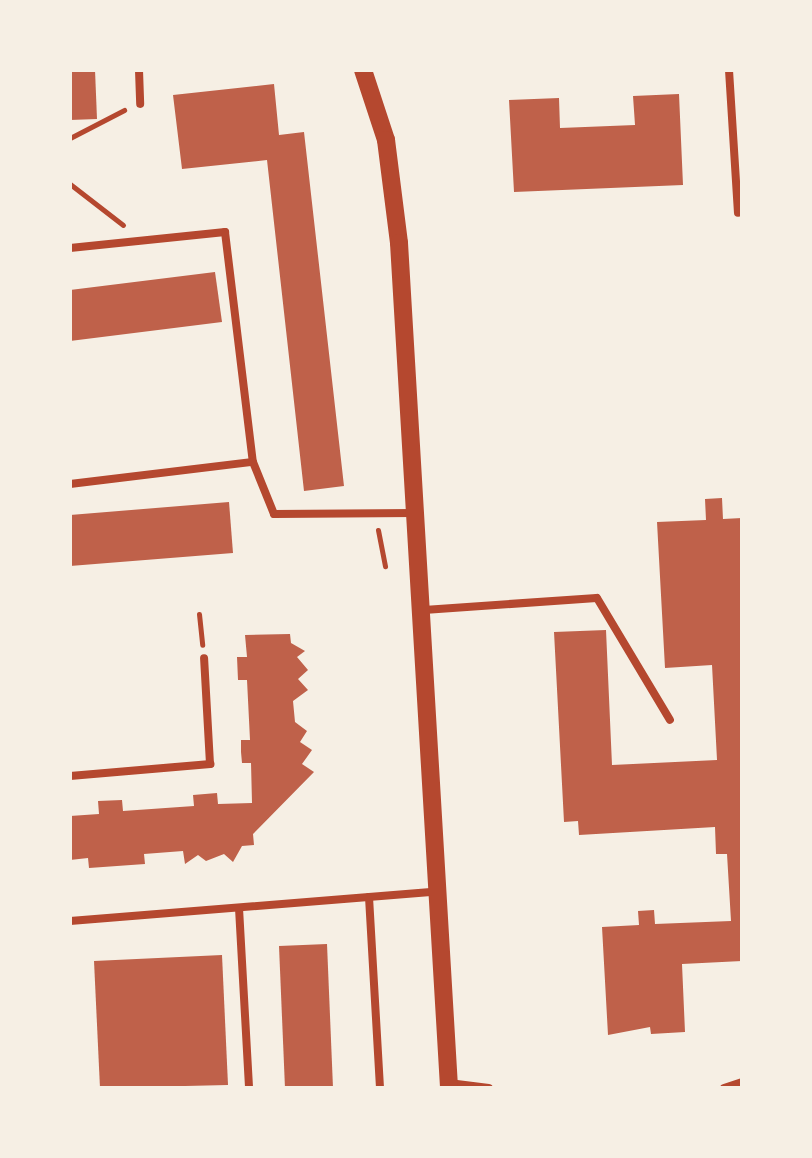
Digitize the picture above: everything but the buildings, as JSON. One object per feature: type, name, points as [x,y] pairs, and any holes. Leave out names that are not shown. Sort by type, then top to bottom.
[{"type":"street","points":[[363,70],[376,98],[392,181],[419,513],[449,1085]]},
{"type":"lane","points":[[139,70],[140,104]]},
{"type":"lane","points":[[730,70],[738,212]]},
{"type":"lane","points":[[70,248],[225,232],[253,462],[274,514],[419,513]]},
{"type":"lane","points":[[70,484],[253,462]]},
{"type":"lane","points":[[424,610],[597,598],[670,720]]},
{"type":"lane","points":[[70,776],[210,764],[204,658]]},
{"type":"lane","points":[[70,921],[436,892]]},
{"type":"lane","points":[[369,897],[380,1088]]},
{"type":"lane","points":[[239,908],[249,1088]]},
{"type":"lane","points":[[724,1088],[742,1082]]},
{"type":"lane","points":[[449,1085],[489,1088]]},
{"type":"path","points":[[70,138],[102,117],[140,104]]},
{"type":"path","points":[[70,184],[142,240]]},
{"type":"path","points":[[375,514],[386,566]]},
{"type":"path","points":[[200,614],[204,658]]}]
